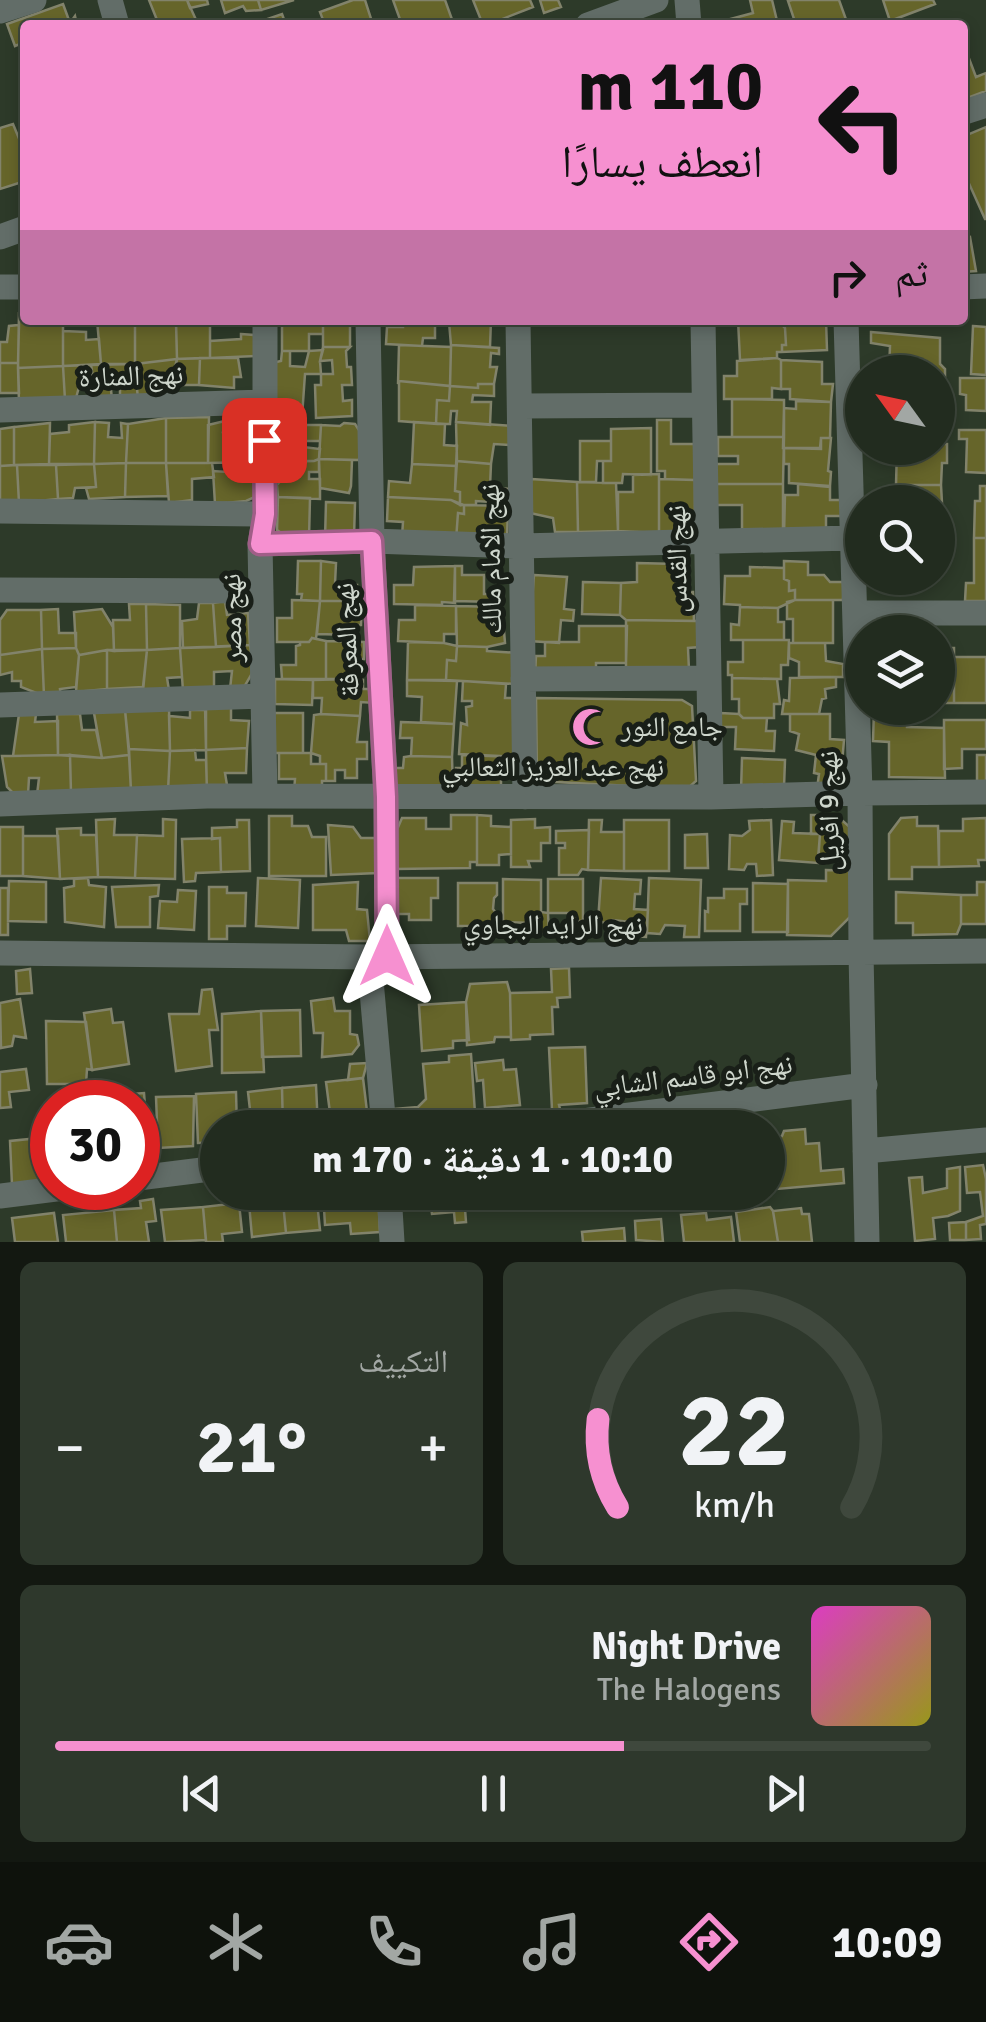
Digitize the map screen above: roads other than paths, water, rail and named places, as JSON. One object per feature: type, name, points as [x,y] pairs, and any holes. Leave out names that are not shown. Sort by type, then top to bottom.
[{"type":"street","points":[[0,11],[34,0]]},
{"type":"street","points":[[602,20],[656,0]]},
{"type":"street","name":"نهج مصر","points":[[264,325],[265,514],[260,544],[265,795]]},
{"type":"street","name":"نهج المعرفة","points":[[368,325],[372,541],[386,797],[378,957],[383,1110]]},
{"type":"street","name":"نهج الامام مالك","points":[[518,325],[525,797]]},
{"type":"street","name":"نهج القدس","points":[[703,325],[712,798]]},
{"type":"street","name":"نهج 9 افريل","points":[[846,325],[851,485]]},
{"type":"street","name":"نهج المنارة","points":[[0,410],[264,402]]},
{"type":"street","points":[[520,406],[703,405]]},
{"type":"street","points":[[0,512],[265,514]]},
{"type":"street","points":[[260,544],[372,541],[520,546],[845,538]]},
{"type":"street","points":[[0,590],[261,591]]},
{"type":"street","name":"نهج 9 افريل","points":[[854,595],[867,1242]]},
{"type":"street","points":[[855,613],[986,613]]},
{"type":"street","points":[[523,679],[708,678]]},
{"type":"street","points":[[0,705],[263,696]]},
{"type":"street","name":"نهج عبد العزيز الثعالبي","points":[[0,804],[265,795],[712,798],[986,792]]},
{"type":"street","name":"نهج الرايد البجاوي","points":[[0,952],[378,957],[986,952]]},
{"type":"street","name":"نهج ابو قاسم الشابي","points":[[669,1110],[865,1085]]},
{"type":"street","points":[[865,1152],[986,1140]]},
{"type":"street","points":[[160,1175],[200,1170]]},
{"type":"street","points":[[0,1196],[30,1192]]},
{"type":"street","points":[[390,1210],[392,1242]]},
{"type":"place","name":"جامع النور","points":[[591,727]]}]
